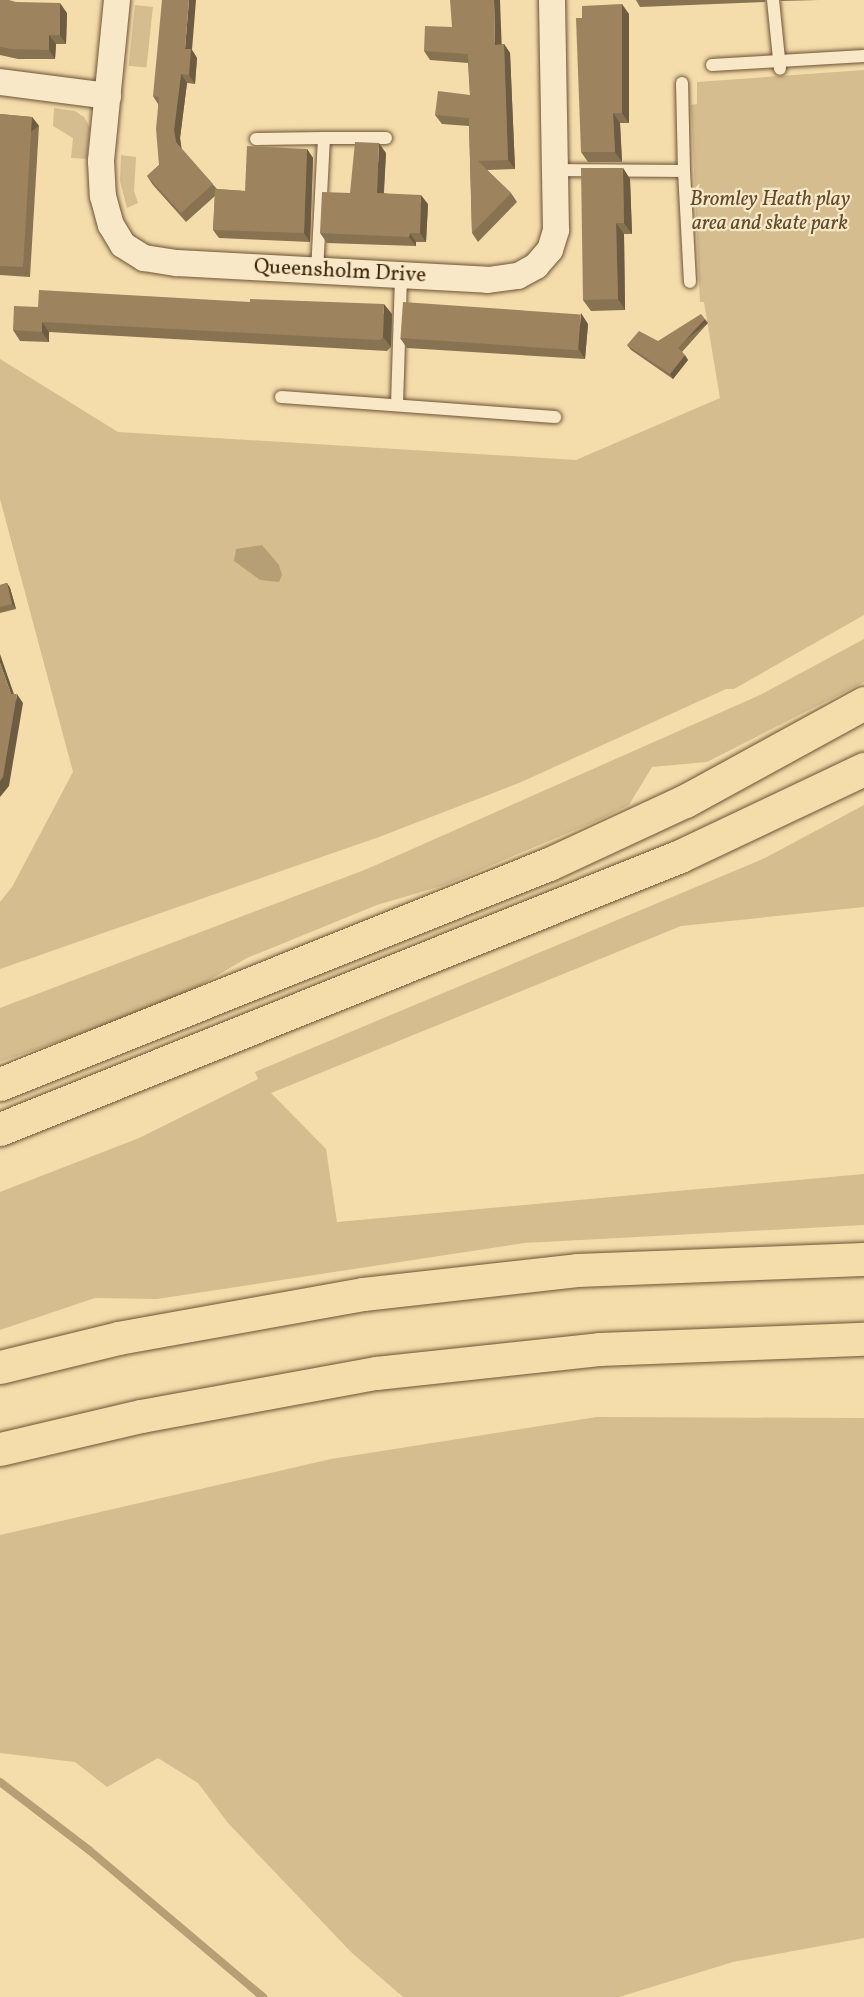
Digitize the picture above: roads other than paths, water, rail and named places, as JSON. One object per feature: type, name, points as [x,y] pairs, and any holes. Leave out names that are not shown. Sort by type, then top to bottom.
[{"type":"highway","points":[[0,1084],[549,864],[685,801],[864,703]]},
{"type":"highway","points":[[0,1130],[680,856],[864,769]]},
{"type":"highway","points":[[0,1367],[118,1338],[363,1294],[578,1270],[864,1259]]},
{"type":"highway","points":[[0,1449],[141,1416],[376,1373],[599,1349],[864,1339]]},
{"type":"street","name":"Queensholm Drive","points":[[117,0],[101,160],[103,196],[111,225],[123,245],[144,258],[177,263],[488,280],[518,276],[536,266],[550,250],[556,230],[552,0]]},
{"type":"street","points":[[0,82],[108,96]]},
{"type":"lane","points":[[773,0],[780,65]]},
{"type":"lane","points":[[712,65],[780,65],[864,57]]},
{"type":"lane","points":[[682,83],[690,282]]},
{"type":"lane","points":[[317,272],[324,138]]},
{"type":"lane","points":[[256,139],[386,138]]},
{"type":"lane","points":[[556,170],[684,171]]},
{"type":"lane","points":[[397,405],[401,276]]},
{"type":"lane","points":[[281,397],[555,417]]},
{"type":"waterway","points":[[0,1782],[89,1850],[263,1997]]},
{"type":"park label","name":"Bromley Heath play area and skate park","points":[[770,212]]}]
